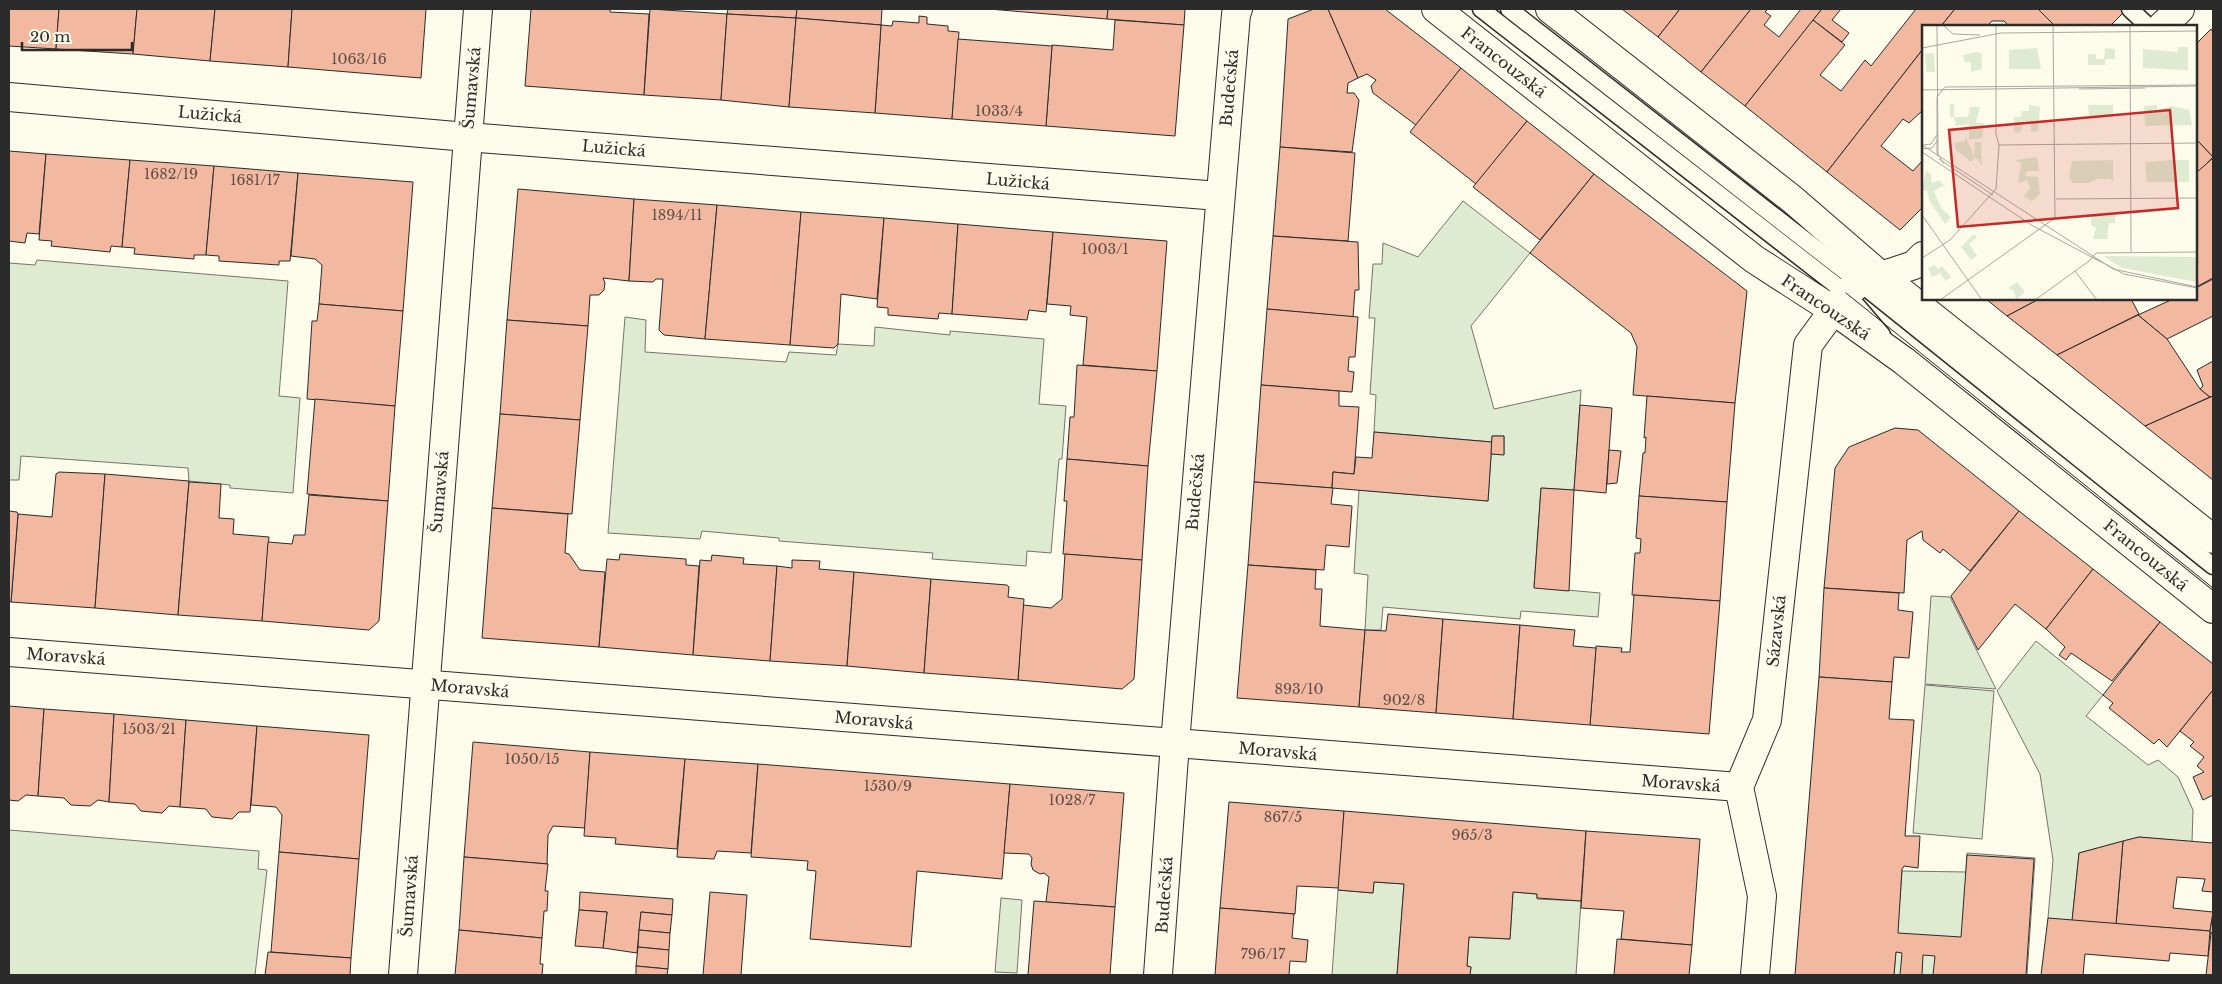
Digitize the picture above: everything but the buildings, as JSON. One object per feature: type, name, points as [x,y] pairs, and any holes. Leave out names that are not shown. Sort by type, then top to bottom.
[{"type":"street","name":"Šumavská","points":[[403,975],[424,684],[478,9]]},
{"type":"street","name":"Budečská","points":[[1158,975],[1219,196],[1238,9]]},
{"type":"street","name":"Francouzská","points":[[1436,9],[1754,259],[1855,290],[2213,539]]},
{"type":"street","name":"Francouzská","points":[[1550,9],[1792,199],[1904,361],[2213,609]]},
{"type":"street","points":[[2163,25],[2180,9]]},
{"type":"street","name":"Lužická","points":[[9,97],[468,137],[1219,196]]},
{"type":"street","points":[[1855,290],[1914,265],[1922,257]]},
{"type":"street","name":"Sázavská","points":[[1739,787],[1767,720],[1808,345],[1855,290]]},
{"type":"street","name":"Moravská","points":[[9,652],[1739,787]]},
{"type":"street","points":[[1739,787],[1762,896],[1755,975]]},
{"type":"lane","points":[[1480,9],[1855,290],[2213,566]]},
{"type":"lane","points":[[1509,9],[1855,290]]},
{"type":"lane","points":[[2130,9],[2147,25]]},
{"type":"green space","points":[[1463,201],[1530,253],[1471,326],[1494,409],[1581,390],[1574,490],[1541,488],[1534,587],[1600,593],[1598,617],[1521,611],[1520,619],[1383,607],[1381,630],[1365,630],[1368,575],[1354,573],[1359,490],[1488,501],[1491,454],[1504,454],[1504,436],[1492,436],[1492,442],[1374,432],[1376,395],[1370,394],[1375,318],[1369,318],[1373,264],[1382,264],[1383,243],[1418,257]]},
{"type":"green space","points":[[37,260],[288,281],[279,396],[300,398],[293,493],[230,488],[230,485],[189,481],[188,468],[21,456],[19,480],[9,480],[9,263],[35,265]]},
{"type":"green space","points":[[625,317],[646,320],[645,352],[786,362],[789,352],[836,355],[838,344],[874,346],[875,327],[950,335],[950,331],[1044,339],[1039,404],[1066,406],[1062,459],[1059,459],[1051,553],[1027,551],[1026,566],[932,559],[933,553],[779,541],[779,538],[702,531],[700,539],[608,533]]},
{"type":"green space","points":[[1931,596],[1950,597],[1996,689],[1925,684]]},
{"type":"green space","points":[[2036,641],[2103,695],[2086,716],[2148,765],[2158,760],[2178,777],[2193,810],[2192,842],[2139,837],[2079,853],[2072,921],[2048,918],[2053,860],[2040,774],[1997,691]]},
{"type":"green space","points":[[1925,685],[1994,691],[1982,839],[1913,833]]},
{"type":"green space","points":[[9,830],[259,851],[258,869],[267,870],[255,975],[9,975]]},
{"type":"green space","points":[[1967,853],[2035,858],[2027,975],[1894,975],[1902,871],[1966,872]]},
{"type":"green space","points":[[1374,882],[1404,884],[1397,975],[1332,975],[1338,890],[1373,893]]},
{"type":"green space","points":[[1513,892],[1537,894],[1537,899],[1581,901],[1576,975],[1470,975],[1471,967],[1467,966],[1469,937],[1510,939]]},
{"type":"green space","points":[[1001,898],[1022,900],[1017,973],[995,972]]},
{"type":"tram line","points":[[1846,293],[2213,588]]}]
